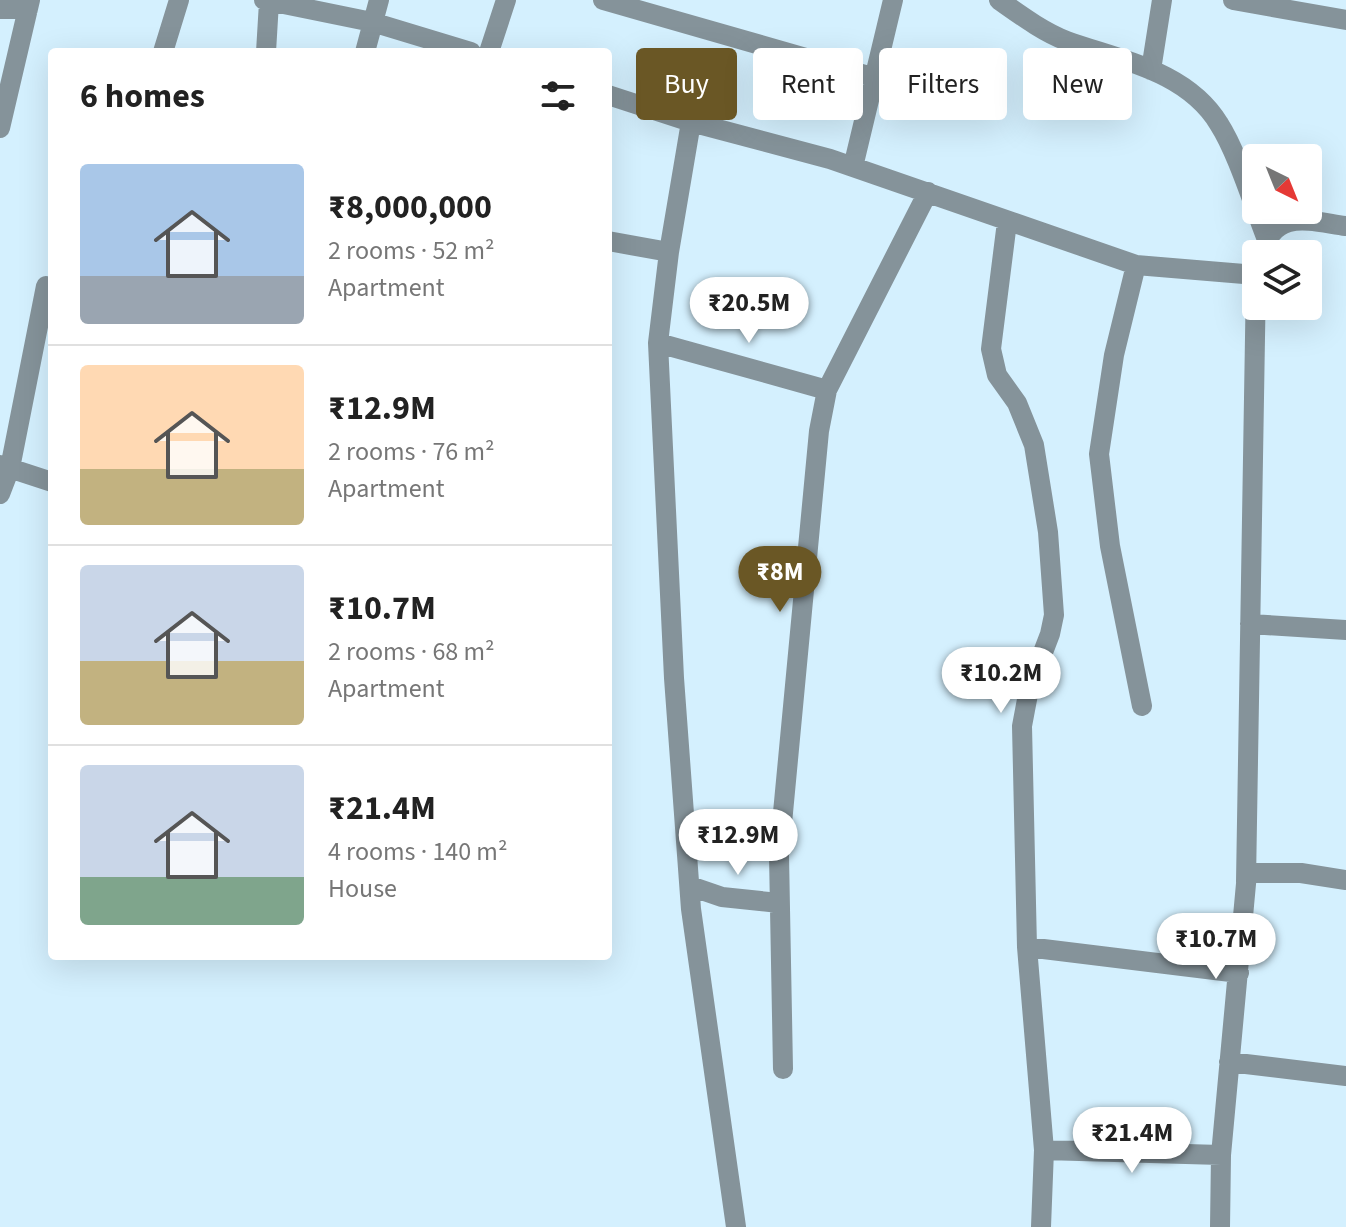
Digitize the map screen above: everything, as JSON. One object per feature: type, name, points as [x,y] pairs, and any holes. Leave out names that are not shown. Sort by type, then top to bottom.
[{"type":"street","points":[[164,48],[179,0]]},
{"type":"street","points":[[366,48],[379,0]]},
{"type":"street","points":[[490,48],[506,0]]},
{"type":"street","points":[[603,0],[876,78]]},
{"type":"street","points":[[853,167],[893,0]]},
{"type":"street","points":[[999,0],[1065,40],[1101,49],[1151,70],[1171,79],[1198,98],[1219,124],[1262,240]]},
{"type":"street","points":[[1151,70],[1162,0]]},
{"type":"street","points":[[1233,0],[1346,20]]},
{"type":"street","points":[[267,48],[273,2],[372,22],[458,48]]},
{"type":"street","points":[[0,9],[29,4],[0,128]]},
{"type":"street","points":[[612,96],[691,122],[853,167],[1136,265],[1242,275]]},
{"type":"street","points":[[691,122],[669,252],[658,343],[674,678],[690,886],[736,1227]]},
{"type":"street","points":[[783,1069],[779,903],[782,824],[819,431],[827,390],[928,192]]},
{"type":"street","points":[[1007,222],[991,349],[997,375],[1017,403],[1034,445],[1048,532],[1054,615],[1029,689],[1022,726],[1027,947],[1044,1150],[1041,1227]]},
{"type":"street","points":[[1267,240],[1275,228],[1288,222],[1346,226]]},
{"type":"street","points":[[612,242],[669,252]]},
{"type":"street","points":[[1136,265],[1114,355],[1099,454],[1110,546],[1142,706]]},
{"type":"street","points":[[0,494],[46,286]]},
{"type":"street","points":[[1246,882],[1255,320]]},
{"type":"street","points":[[658,343],[827,390]]},
{"type":"street","points":[[5,466],[48,481]]},
{"type":"street","points":[[1250,624],[1346,630]]},
{"type":"street","points":[[1220,1227],[1221,1155],[1247,873],[1301,873],[1346,880]]},
{"type":"street","points":[[690,886],[722,897],[779,903]]},
{"type":"street","points":[[1027,947],[1239,973]]},
{"type":"street","points":[[1229,1062],[1346,1076]]},
{"type":"street","points":[[1044,1150],[1221,1155]]}]
